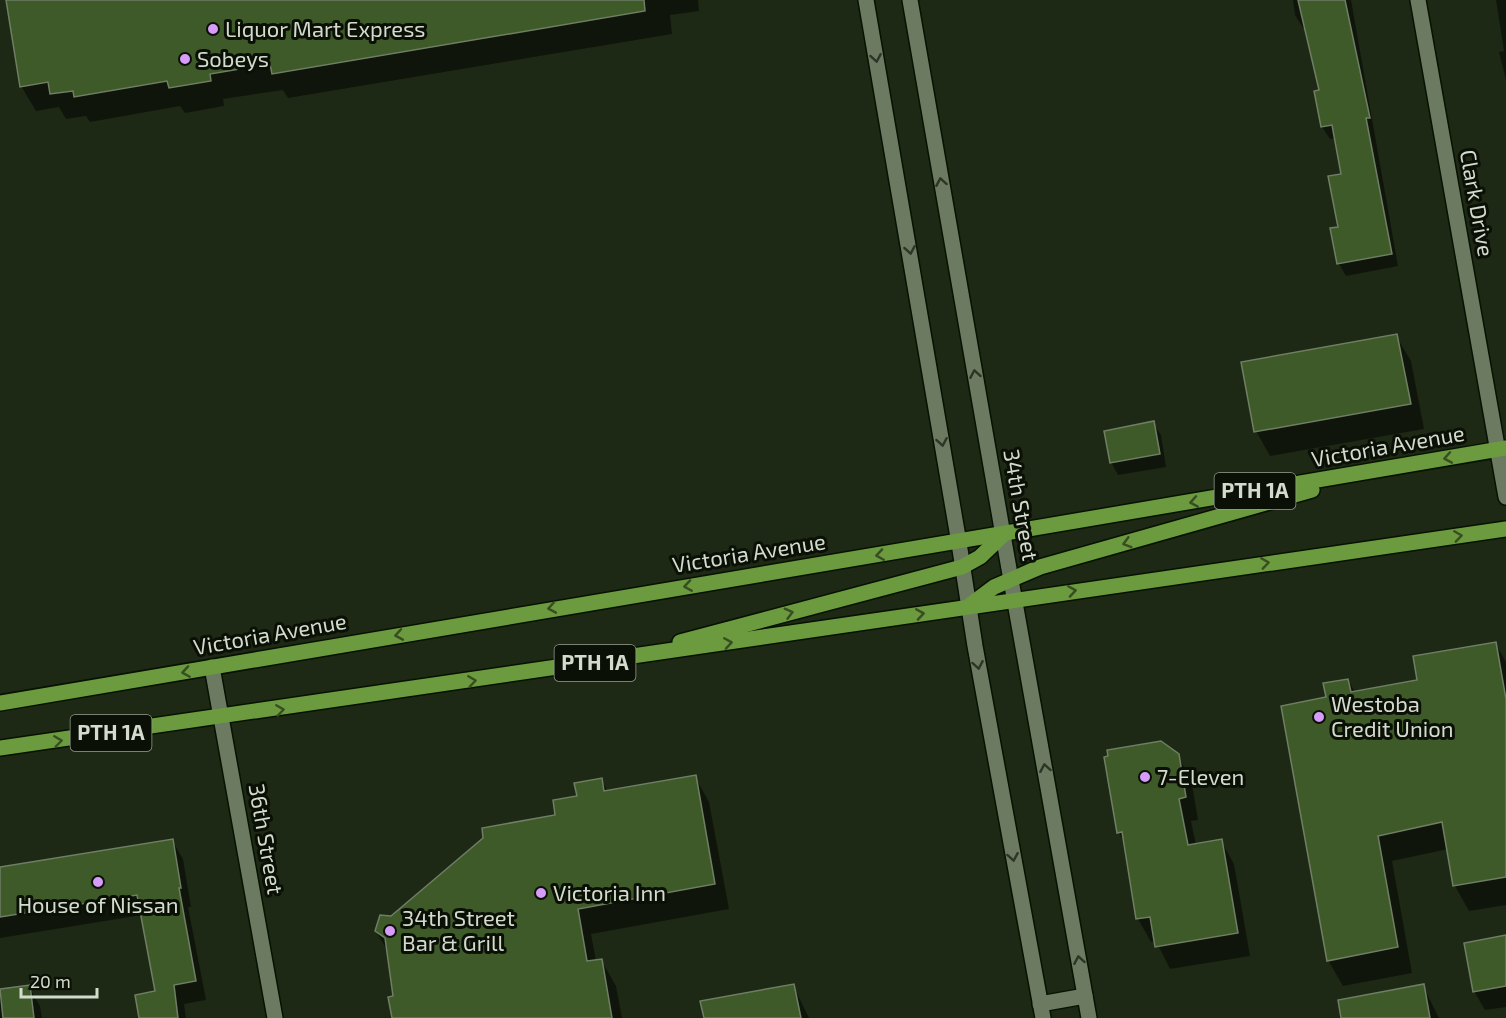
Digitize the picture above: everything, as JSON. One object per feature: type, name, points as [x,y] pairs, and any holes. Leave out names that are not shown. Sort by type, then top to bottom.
[{"type":"main road","name":"Victoria Avenue","points":[[0,703],[609,598],[959,543],[1501,449]]},
{"type":"main road","points":[[968,607],[993,587],[1040,567],[1385,469]]},
{"type":"main road","name":"PTH 1A","points":[[0,748],[222,718],[1014,599],[1506,529]]},
{"type":"main road","points":[[610,660],[962,567],[980,557],[1003,535]]},
{"type":"street","points":[[866,0],[968,607],[1041,1011],[1085,996]]},
{"type":"street","name":"34th Street","points":[[910,0],[1089,1018]]},
{"type":"street","name":"Clark Drive","points":[[1418,0],[1501,449],[1506,497]]},
{"type":"street","name":"36th Street","points":[[212,667],[275,1018]]},
{"type":"building","points":[[6,0],[644,0],[645,11],[272,74],[270,64],[210,74],[211,81],[169,88],[167,81],[74,97],[73,91],[50,94],[48,82],[20,87]]},
{"type":"building","points":[[1298,0],[1345,0],[1370,118],[1366,118],[1392,254],[1337,264],[1330,228],[1338,227],[1328,176],[1341,174],[1332,125],[1321,127],[1314,91],[1319,90]]},
{"type":"building","points":[[1397,334],[1411,404],[1254,432],[1241,362]]},
{"type":"building","points":[[1154,421],[1160,454],[1110,463],[1104,431]]},
{"type":"building","points":[[1496,642],[1506,699],[1506,877],[1453,886],[1442,822],[1378,836],[1398,947],[1327,961],[1281,706],[1326,697],[1323,683],[1348,679],[1351,692],[1417,680],[1413,656]]},
{"type":"building","points":[[1161,741],[1179,754],[1186,797],[1179,799],[1188,845],[1222,839],[1238,933],[1155,947],[1150,917],[1136,919],[1122,832],[1117,833],[1104,757],[1108,756],[1107,750]]},
{"type":"building","name":"Victoria Inn","points":[[696,775],[715,884],[578,909],[587,961],[602,959],[612,1018],[392,1018],[388,997],[393,996],[385,938],[375,931],[380,915],[391,916],[483,838],[482,828],[555,815],[553,800],[577,796],[574,783],[602,778],[604,791]]},
{"type":"building","points":[[173,839],[181,888],[179,888],[196,981],[174,985],[178,1018],[139,1018],[135,995],[155,991],[137,895],[0,917],[0,867]]},
{"type":"building","points":[[1506,935],[1506,986],[1473,992],[1464,943]]},
{"type":"building","points":[[794,984],[801,1018],[704,1018],[700,1001]]},
{"type":"building","points":[[1424,984],[1430,1018],[1341,1018],[1338,1000]]},
{"type":"building","points":[[30,985],[34,1018],[3,1018],[0,989]]},
{"type":"place","name":"Liquor Mart Express","points":[[213,29]]},
{"type":"place","name":"Sobeys","points":[[185,59]]},
{"type":"place","name":"Westoba Credit Union","points":[[1319,717]]},
{"type":"place","name":"7-Eleven","points":[[1145,777]]},
{"type":"place","name":"House of Nissan","points":[[98,882]]},
{"type":"place","name":"Victoria Inn","points":[[541,893]]},
{"type":"place","name":"34th Street Bar & Grill","points":[[390,931]]}]
